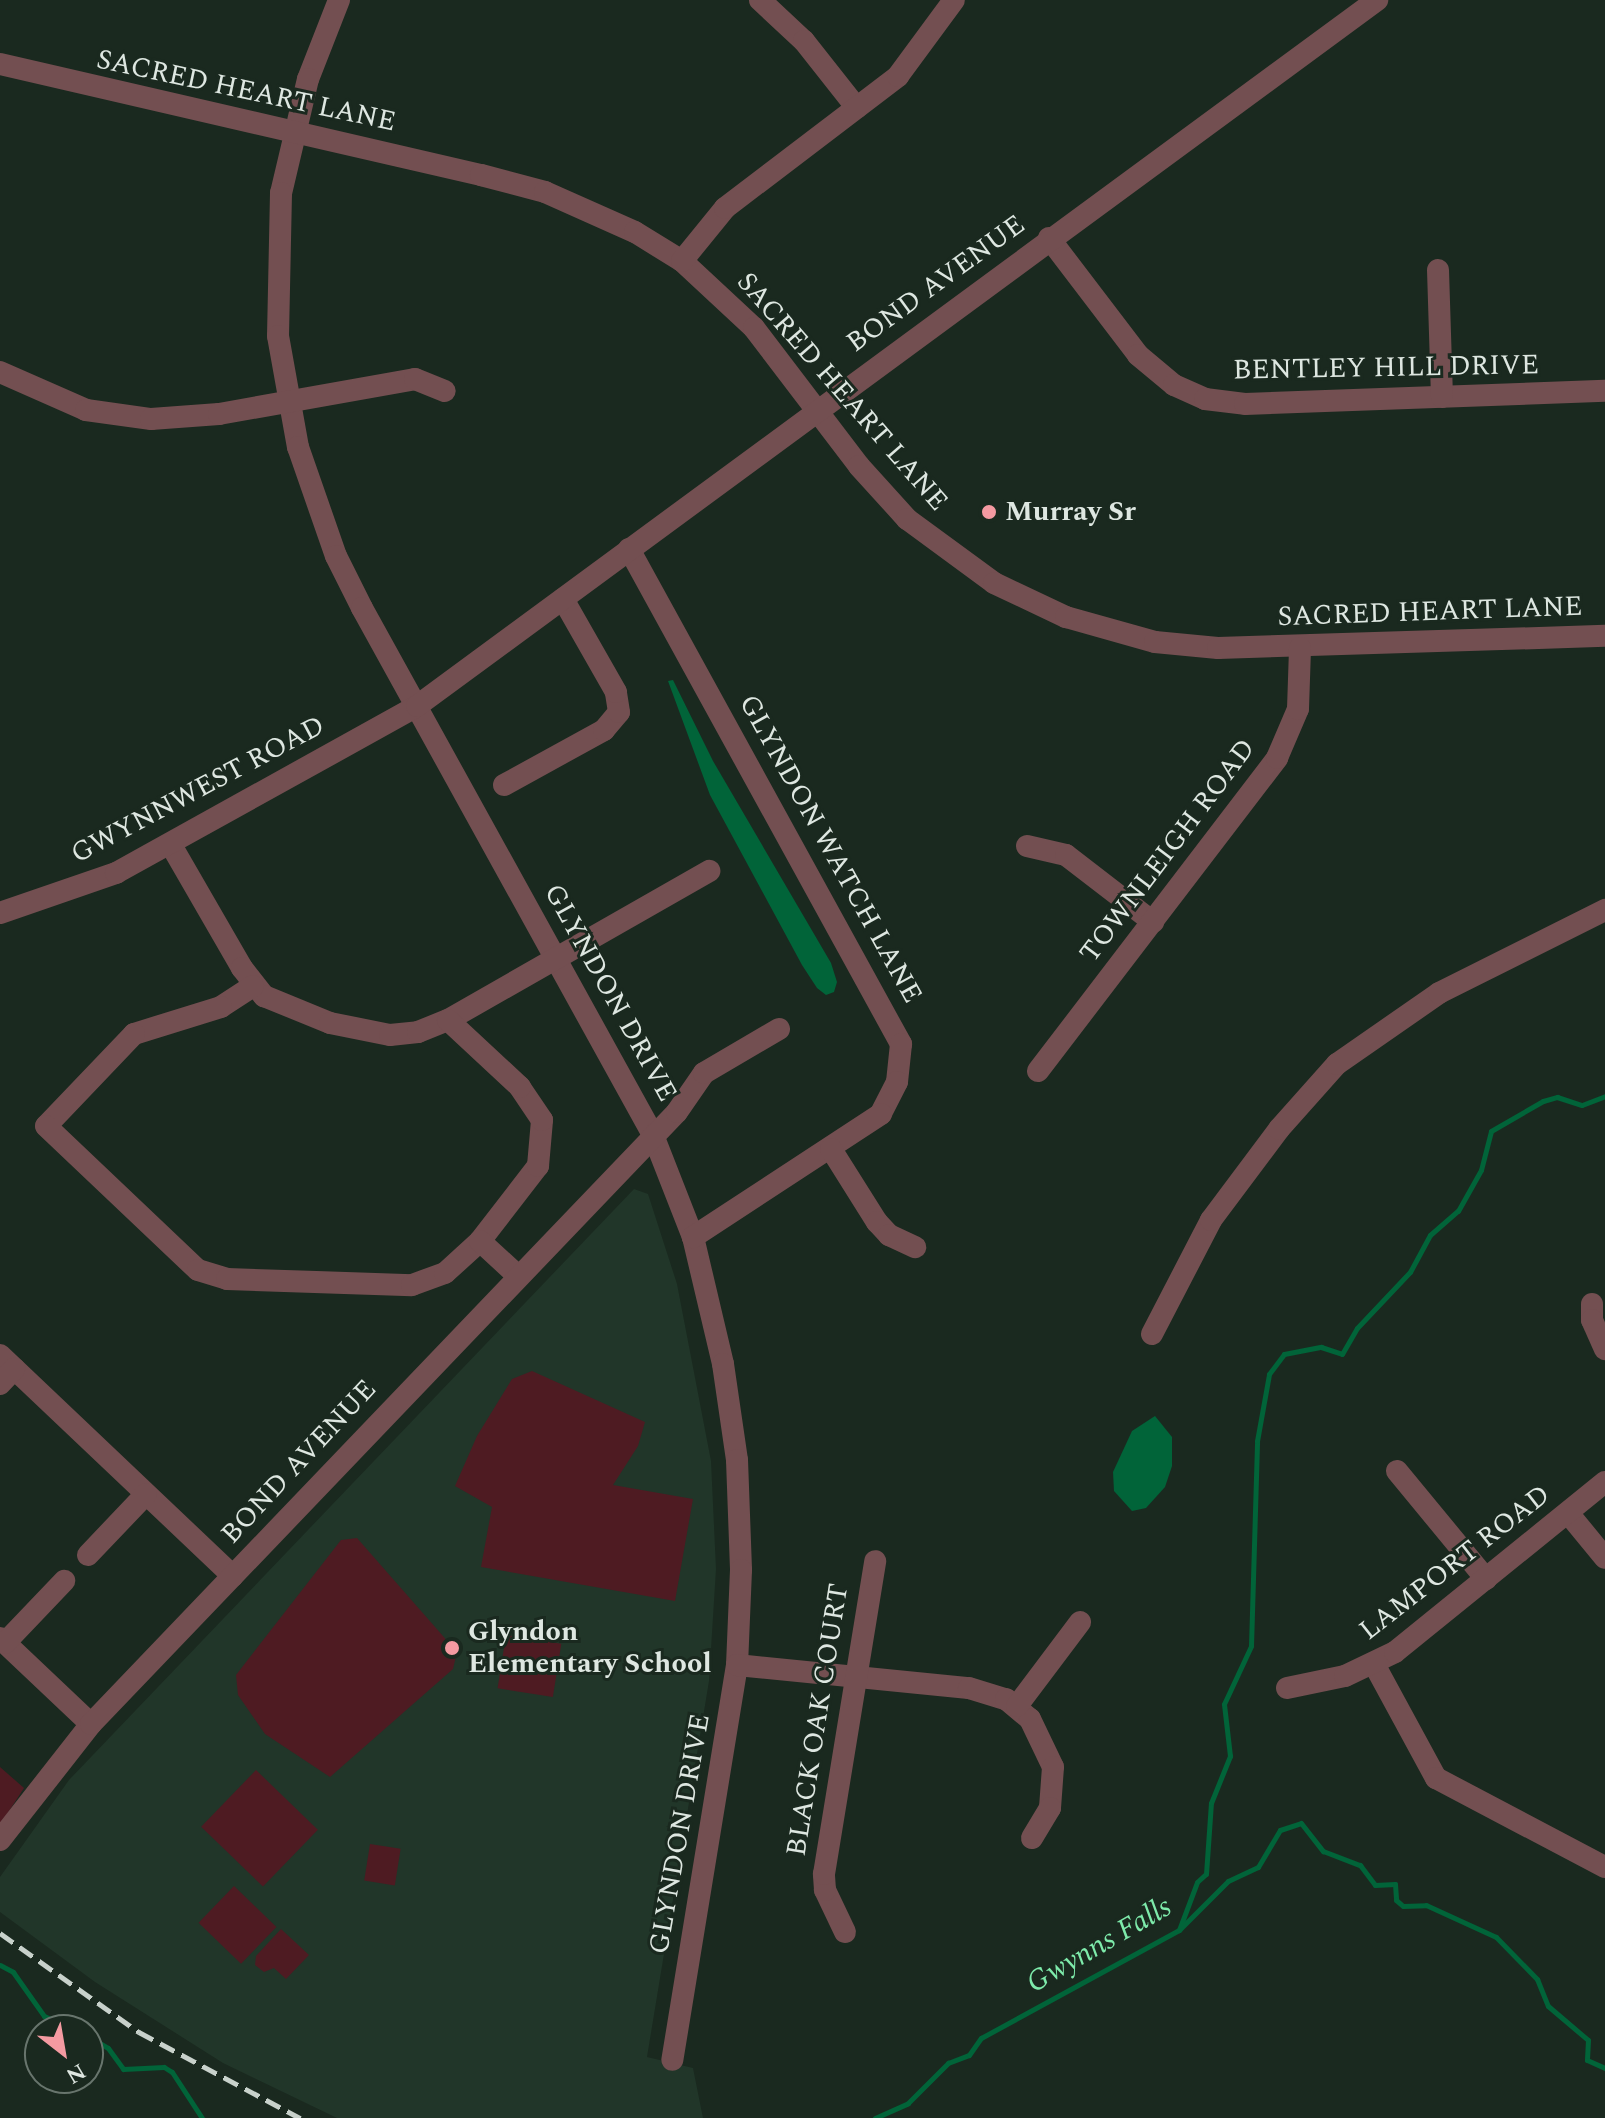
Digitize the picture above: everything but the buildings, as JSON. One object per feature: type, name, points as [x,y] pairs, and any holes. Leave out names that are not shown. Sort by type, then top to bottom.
[{"type":"street","name":"GLYNDON DRIVE","points":[[339,0],[308,79],[294,131],[281,193],[277,265],[278,336],[288,401],[314,501],[336,556],[653,1135],[693,1237],[723,1364],[737,1460],[737,1665],[672,2060]]},
{"type":"street","points":[[760,0],[804,41],[857,108]]},
{"type":"street","points":[[682,261],[725,208],[857,108],[918,54],[954,0]]},
{"type":"street","name":"BOND AVENUE","points":[[417,706],[1049,238],[1377,0]]},
{"type":"street","name":"SACRED HEART LANE","points":[[0,64],[545,192],[609,219],[682,261],[754,328],[907,519],[962,562],[1022,598],[1094,627],[1155,642],[1300,648],[1605,636]]},
{"type":"street","name":"BENTLEY HILL DRIVE","points":[[1049,238],[1138,355],[1191,393],[1245,404],[1605,391]]},
{"type":"street","points":[[1438,270],[1442,397]]},
{"type":"street","points":[[0,372],[57,401],[117,415],[191,417],[415,379],[445,391]]},
{"type":"street","name":"GLYNDON WATCH LANE","points":[[629,549],[895,1027],[901,1063],[892,1098],[864,1128],[693,1237]]},
{"type":"street","points":[[504,785],[604,730],[619,712],[616,692],[563,599]]},
{"type":"street","name":"TOWNLEIGH ROAD","points":[[1038,1071],[1277,758],[1298,709],[1300,648]]},
{"type":"street","name":"GWYNNWEST ROAD","points":[[0,913],[62,895],[171,845],[417,706]]},
{"type":"street","points":[[171,845],[253,986],[277,1004],[374,1033],[418,1032],[448,1020],[709,871]]},
{"type":"street","points":[[1027,846],[1066,855],[1153,922]]},
{"type":"street","points":[[1152,1334],[1211,1220],[1279,1129],[1337,1064],[1439,993],[1605,910]]},
{"type":"street","points":[[253,986],[221,1007],[134,1034],[46,1126],[209,1275],[412,1285],[445,1273],[480,1241],[538,1166],[542,1120],[520,1087],[448,1020]]},
{"type":"street","name":"BOND AVENUE","points":[[0,1840],[91,1724],[517,1275],[677,1112],[704,1073],[779,1029]]},
{"type":"street","points":[[831,1149],[877,1222],[889,1235],[915,1247]]},
{"type":"street","points":[[480,1241],[517,1275]]},
{"type":"street","points":[[1592,1304],[1592,1320],[1605,1349]]},
{"type":"street","points":[[5,1369],[233,1576]]},
{"type":"street","points":[[1397,1471],[1486,1579]]},
{"type":"street","name":"LAMPORT ROAD","points":[[1287,1688],[1374,1664],[1486,1579],[1605,1482]]},
{"type":"street","points":[[88,1555],[146,1494]]},
{"type":"street","points":[[1568,1513],[1605,1558]]},
{"type":"street","name":"BLACK OAK COURT","points":[[845,1932],[825,1890],[824,1874],[875,1561]]},
{"type":"street","points":[[64,1581],[2,1641],[91,1724]]},
{"type":"street","points":[[1017,1706],[1080,1622]]},
{"type":"street","points":[[1374,1664],[1436,1778],[1605,1867]]},
{"type":"street","points":[[737,1665],[855,1673],[985,1690],[1017,1706],[1039,1733],[1053,1767],[1053,1798],[1032,1838]]},
{"type":"shaded area","points":[[673,680],[713,761],[831,963],[837,982],[834,992],[826,995],[817,988],[802,965],[710,795],[668,681]]},
{"type":"shaded area","name":"Glyndon Elementary School","points":[[634,1189],[648,1194],[677,1284],[711,1461],[716,1569],[709,1681],[647,2057],[693,2068],[703,2118],[337,2118],[223,2063],[95,1982],[0,1912],[0,1877],[69,1780]]},
{"type":"shaded area","points":[[532,1371],[645,1422],[638,1446],[613,1485],[693,1499],[675,1601],[481,1567],[492,1507],[455,1486],[477,1436],[512,1379]]},
{"type":"shaded area","points":[[1155,1416],[1172,1437],[1172,1466],[1165,1487],[1146,1508],[1132,1511],[1114,1491],[1113,1472],[1132,1431]]},
{"type":"shaded area","points":[[357,1538],[457,1652],[453,1669],[330,1777],[265,1734],[238,1695],[236,1675],[341,1540]]},
{"type":"shaded area","points":[[506,1635],[561,1644],[553,1697],[498,1688]]},
{"type":"shaded area","points":[[0,1767],[24,1788],[0,1825]]},
{"type":"shaded area","points":[[256,1770],[318,1830],[263,1887],[201,1827]]},
{"type":"shaded area","points":[[370,1844],[401,1849],[395,1885],[364,1881]]},
{"type":"shaded area","points":[[234,1886],[276,1927],[241,1964],[199,1923]]},
{"type":"shaded area","points":[[281,1929],[309,1955],[286,1979],[274,1968],[264,1972],[255,1965],[256,1956]]},
{"type":"waterway","points":[[1179,1930],[1197,1882],[1206,1874],[1211,1803],[1230,1756],[1224,1704],[1251,1646],[1257,1441],[1269,1374],[1284,1354],[1321,1347],[1342,1354],[1357,1328],[1410,1272],[1430,1235],[1458,1211],[1481,1170],[1491,1131],[1543,1101],[1557,1097],[1582,1105],[1605,1096]]},
{"type":"waterway","name":"Gwynns Falls","points":[[875,2118],[908,2103],[948,2063],[969,2055],[981,2038],[1179,1930],[1228,1881],[1258,1867],[1280,1830],[1301,1823],[1323,1851],[1360,1865],[1375,1885],[1395,1884],[1396,1900],[1403,1906],[1426,1905],[1496,1937],[1537,1979],[1548,2006],[1588,2040],[1587,2060],[1605,2068]]},
{"type":"waterway","name":"Gwynns Falls","points":[[0,1965],[13,1972],[43,2014]]},
{"type":"waterway","name":"Gwynns Falls","points":[[104,2046],[123,2069],[164,2067],[172,2072],[202,2118]]},
{"type":"railway","points":[[0,1933],[139,2032],[300,2118]]},
{"type":"place","name":"Murray Sr","points":[[989,512]]},
{"type":"place","name":"Glyndon Elementary School","points":[[452,1648]]}]
